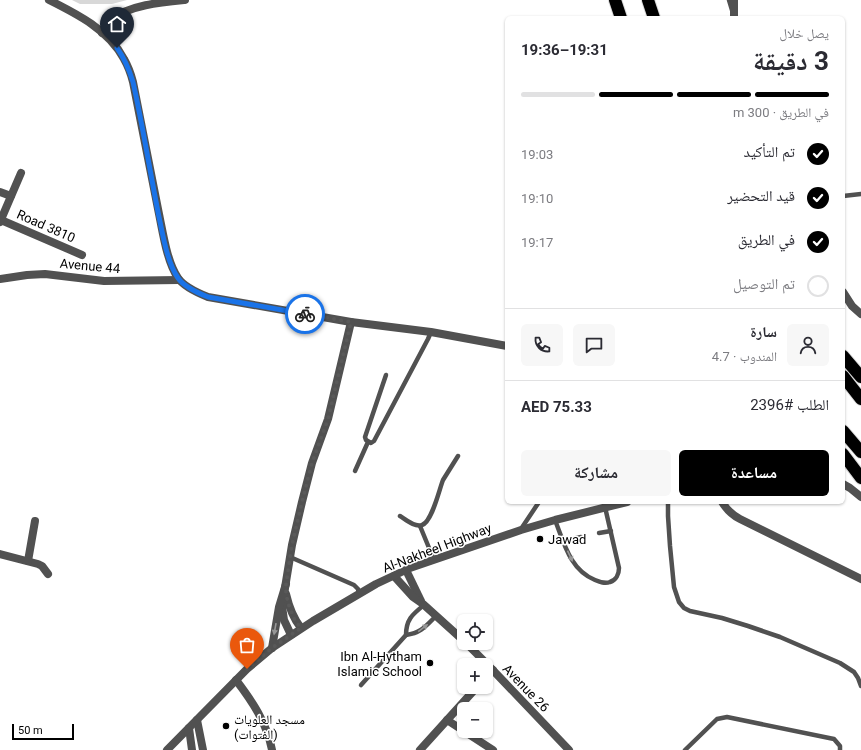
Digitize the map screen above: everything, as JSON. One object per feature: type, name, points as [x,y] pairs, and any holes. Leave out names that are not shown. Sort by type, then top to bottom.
[{"type":"highway","points":[[615,0],[620,16]]},
{"type":"highway","points":[[648,0],[653,16]]},
{"type":"highway","points":[[845,358],[861,377]]},
{"type":"highway","points":[[845,379],[861,399]]},
{"type":"highway","points":[[845,433],[861,452]]},
{"type":"highway","points":[[845,457],[861,478]]},
{"type":"street","points":[[49,0],[81,17],[102,33],[117,48],[128,67],[133,82],[164,239],[174,271],[179,280],[189,288],[208,297],[351,322],[431,332],[505,346]]},
{"type":"street","points":[[102,33],[111,20],[124,12],[147,5],[185,0]]},
{"type":"street","points":[[734,0],[734,16]]},
{"type":"street","name":"Road 3810","points":[[21,173],[1,221],[82,255]]},
{"type":"street","points":[[0,192],[11,196]]},
{"type":"street","name":"Avenue 44","points":[[0,279],[45,274],[104,281],[179,280]]},
{"type":"street","points":[[845,295],[852,306],[861,314]]},
{"type":"street","points":[[291,635],[282,613],[290,557],[312,463],[328,419],[351,322]]},
{"type":"street","points":[[845,485],[861,496]]},
{"type":"street","name":"Al-Nakheel Highway","points":[[167,750],[247,669],[272,648],[312,621],[376,584],[406,570],[521,530],[618,504]]},
{"type":"street","points":[[723,504],[729,512],[740,519],[861,579]]},
{"type":"street","points":[[28,561],[35,521]]},
{"type":"street","points":[[0,554],[38,564],[42,566],[48,574]]},
{"type":"street","name":"Avenue 26","points":[[406,570],[424,605]]},
{"type":"street","name":"Avenue 26","points":[[394,576],[413,597],[457,635]]},
{"type":"street","points":[[286,584],[288,603],[295,621],[301,628]]},
{"type":"street","points":[[272,648],[286,584]]},
{"type":"street","name":"Avenue 26","points":[[473,650],[481,658]]},
{"type":"street","name":"Avenue 26","points":[[493,670],[569,750]]},
{"type":"street","points":[[236,680],[261,717],[269,737],[272,750]]},
{"type":"street","points":[[420,750],[471,694]]},
{"type":"street","points":[[197,720],[203,750]]},
{"type":"street","points":[[447,720],[493,750]]},
{"type":"street","points":[[189,728],[192,750]]},
{"type":"lane","points":[[729,0],[734,16]]},
{"type":"lane","points":[[845,196],[861,194]]},
{"type":"lane","points":[[368,442],[371,443],[374,441],[431,332]]},
{"type":"lane","points":[[368,442],[365,437],[386,375]]},
{"type":"lane","points":[[355,471],[368,442]]},
{"type":"lane","points":[[400,516],[413,524],[420,526],[425,524],[430,516],[444,480],[458,456]]},
{"type":"lane","points":[[521,530],[539,504]]},
{"type":"lane","points":[[668,504],[674,587],[679,602],[684,608],[690,611],[722,618],[780,637],[840,663],[854,672],[861,686]]},
{"type":"lane","points":[[555,520],[573,562],[578,569],[584,575],[592,579],[607,583],[614,581],[619,572],[619,568],[605,507]]},
{"type":"lane","points":[[420,526],[434,560]]},
{"type":"lane","points":[[599,533],[611,531]]},
{"type":"lane","points":[[564,541],[580,537]]},
{"type":"lane","points":[[290,557],[354,585],[360,594]]},
{"type":"lane","points":[[406,635],[409,619],[424,605]]},
{"type":"lane","points":[[361,685],[406,635],[422,630],[436,616]]},
{"type":"lane","points":[[685,750],[717,719],[727,717],[834,739],[840,746],[840,750]]},
{"type":"shaded area","points":[[72,0],[127,0],[112,4],[80,4]]},
{"type":"way so far","points":[[247,669],[272,648],[301,628],[295,621],[291,612],[286,593],[292,545],[312,463],[328,419],[351,322],[305,314]]},
{"type":"place","name":"Jawad","points":[[540,539]]},
{"type":"place","name":"Ibn Al-Hytham Islamic School","points":[[430,663]]},
{"type":"place","name":"مسجد العلويات (الفتوات)","points":[[226,726]]},
{"type":"route","points":[[117,48],[128,67],[133,82],[164,239],[169,258],[179,280],[189,288],[208,297],[305,314]]}]
